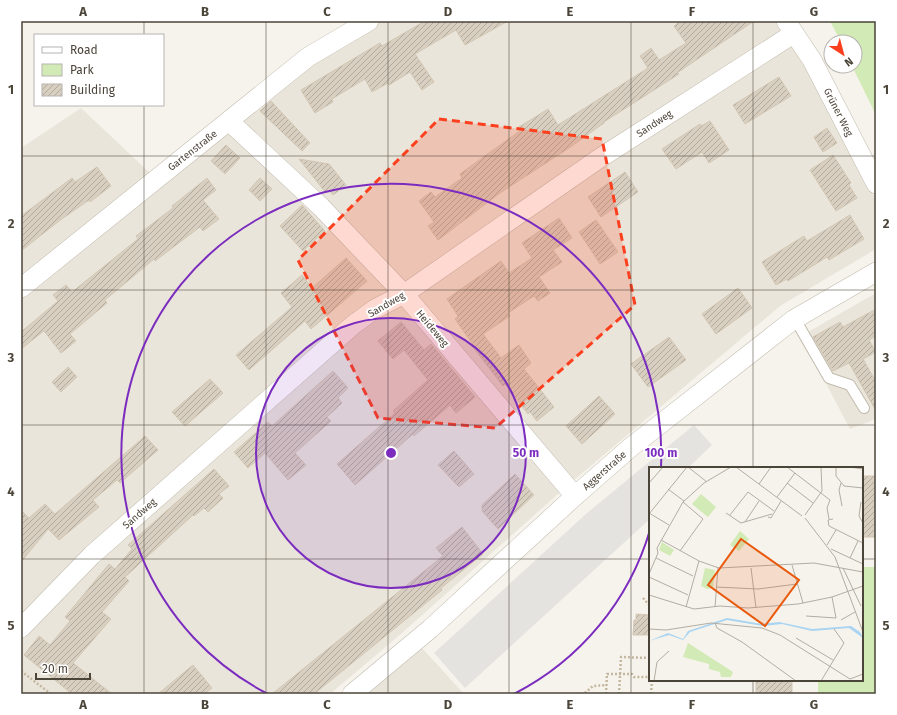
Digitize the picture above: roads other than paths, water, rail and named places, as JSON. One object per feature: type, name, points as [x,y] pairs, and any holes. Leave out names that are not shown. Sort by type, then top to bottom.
[{"type":"street","name":"Gartenstraße","points":[[21,288],[308,57],[369,21]]},
{"type":"street","name":"Grüner Weg","points":[[789,27],[812,60],[876,184]]},
{"type":"street","name":"Sandweg","points":[[21,628],[92,555],[353,325],[375,309],[404,294],[789,27]]},
{"type":"street","name":"Heideweg","points":[[229,121],[322,207],[404,294],[575,496]]},
{"type":"street","name":"Aggerstraße","points":[[352,694],[430,629],[575,496],[631,447],[795,319],[876,272]]},
{"type":"lane","points":[[795,319],[829,378],[850,385],[864,408]]}]
